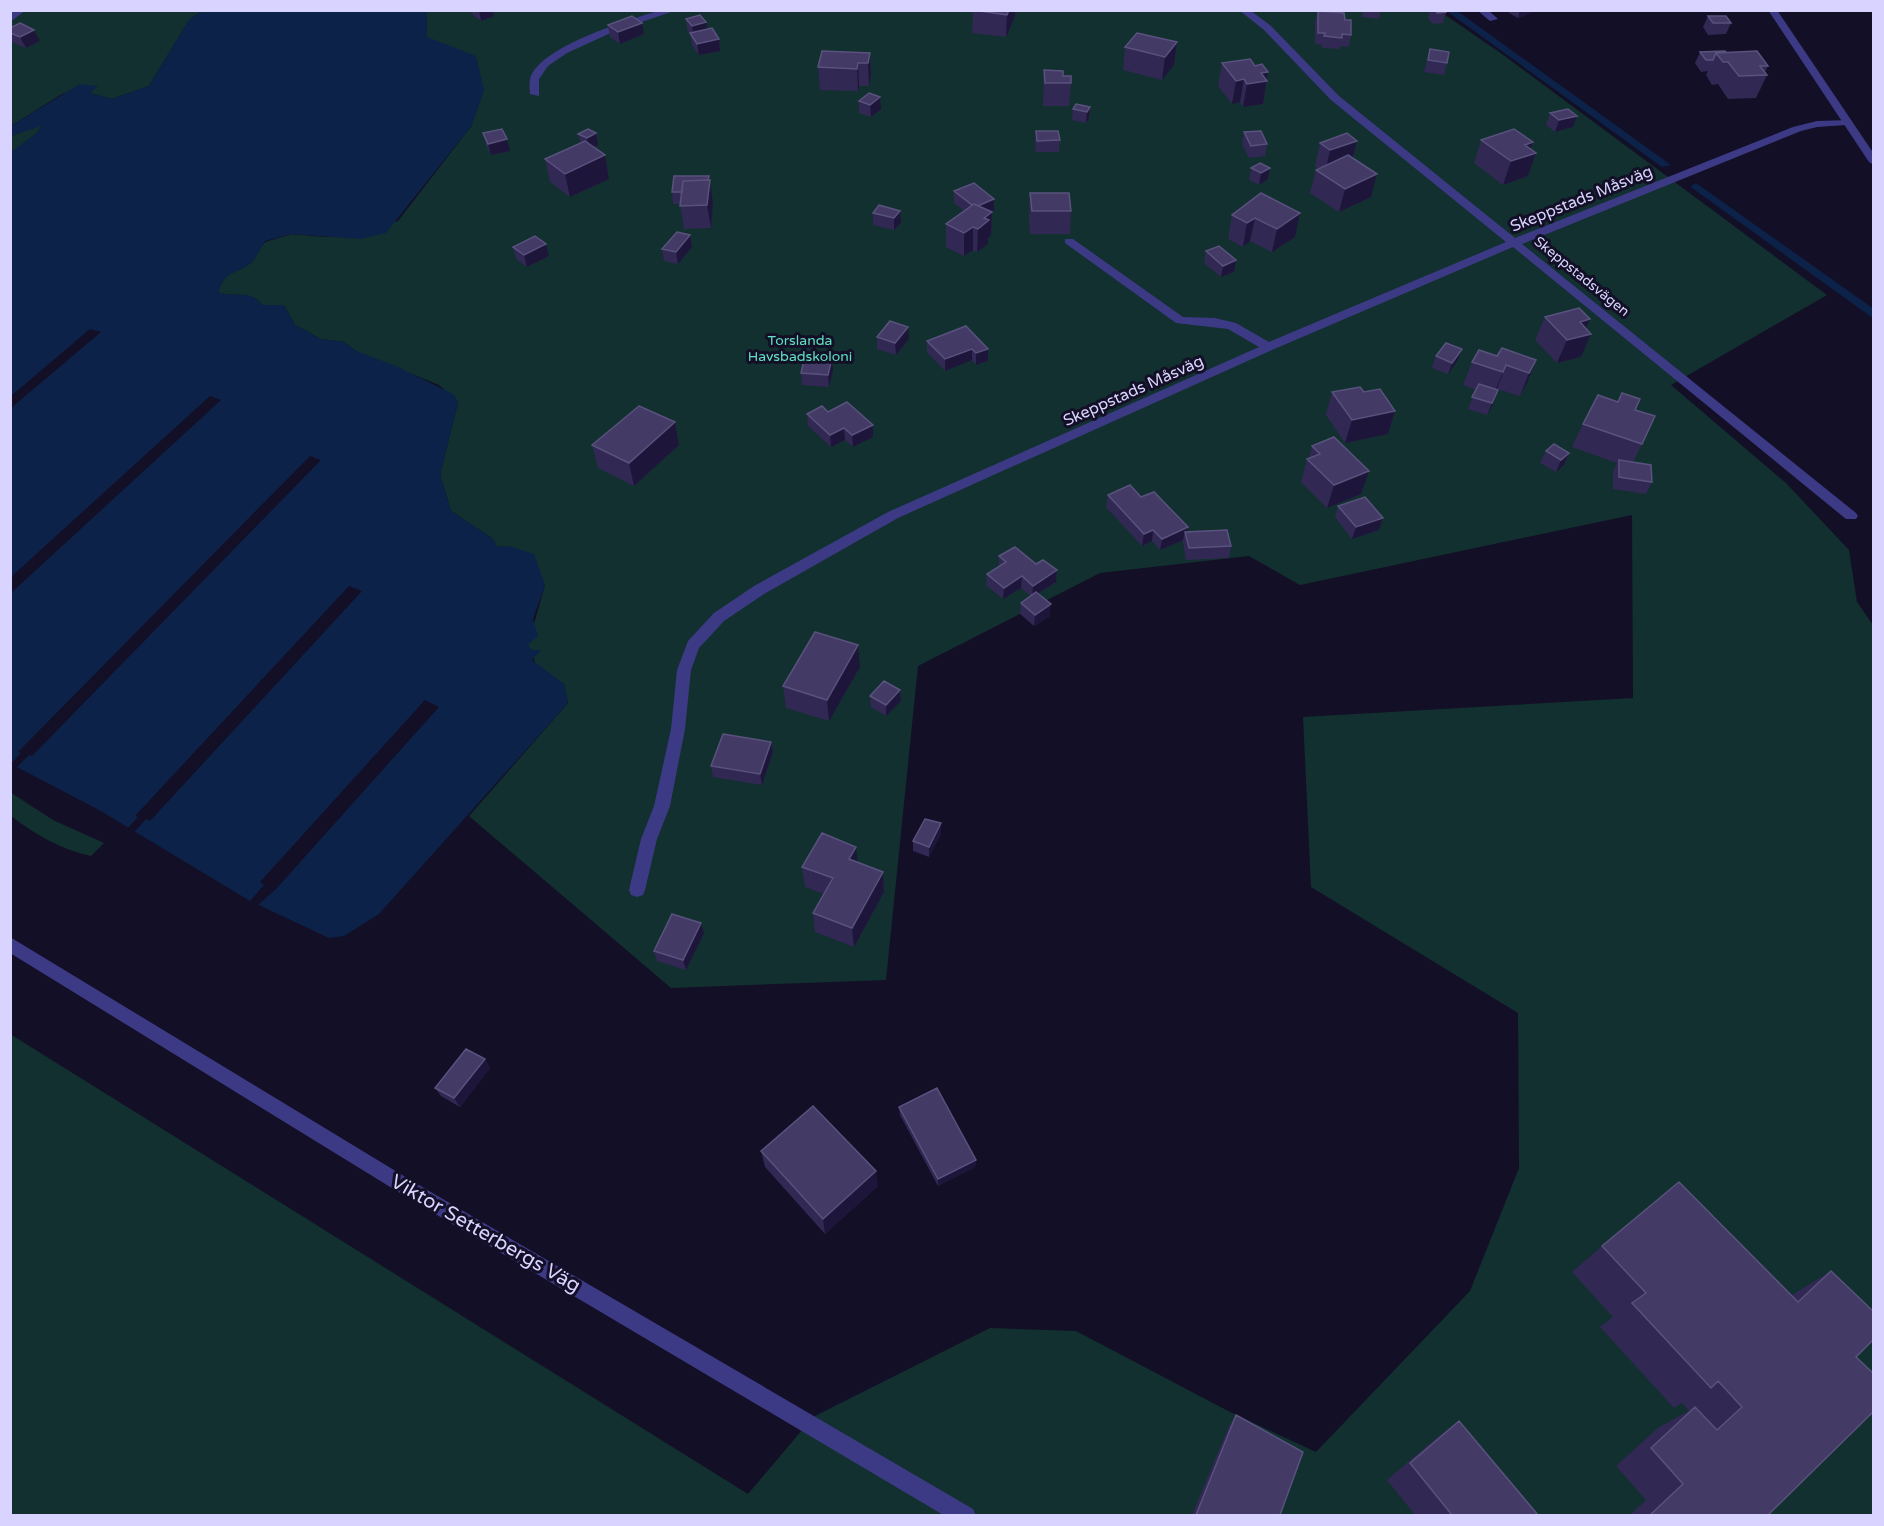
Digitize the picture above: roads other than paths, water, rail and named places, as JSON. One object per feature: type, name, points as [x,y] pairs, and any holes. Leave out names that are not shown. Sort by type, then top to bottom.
[{"type":"street","points":[[10,19],[22,10]]},
{"type":"street","points":[[535,94],[532,87],[535,74],[553,59],[602,32],[673,10]]},
{"type":"street","name":"Skeppstadsvägen","points":[[1243,10],[1265,25],[1307,73],[1335,98],[1516,242],[1851,516]]},
{"type":"street","points":[[1481,10],[1492,19]]},
{"type":"street","points":[[1772,10],[1874,162]]},
{"type":"street","name":"Skeppstads Måsväg","points":[[637,890],[649,840],[662,806],[678,729],[684,670],[693,645],[719,617],[800,566],[893,515],[1268,347],[1516,242],[1797,129],[1817,123],[1846,122]]},
{"type":"street","points":[[1069,241],[1180,320],[1215,322],[1232,326],[1268,347]]},
{"type":"street","name":"Viktor Setterbergs Väg","points":[[10,944],[406,1187],[966,1515]]},
{"type":"water","points":[[202,11],[427,11],[427,37],[476,56],[484,90],[472,125],[386,233],[361,239],[292,234],[265,241],[253,261],[230,274],[218,292],[247,295],[262,305],[284,305],[295,325],[321,339],[344,342],[356,351],[396,366],[453,394],[458,402],[440,475],[451,511],[493,539],[497,547],[509,546],[534,554],[545,585],[533,619],[538,636],[528,645],[532,650],[541,650],[532,660],[564,684],[568,703],[379,914],[344,936],[329,938],[250,901],[99,810],[11,764],[10,153],[37,133],[41,126],[11,136],[11,126],[80,84],[98,86],[90,93],[112,99],[149,86],[189,20]]},
{"type":"waterway","points":[[1449,10],[1666,165]]},
{"type":"waterway","points":[[1696,186],[1874,315]]},
{"type":"park label","name":"Torslanda Havsbadskoloni","points":[[800,348]]}]
